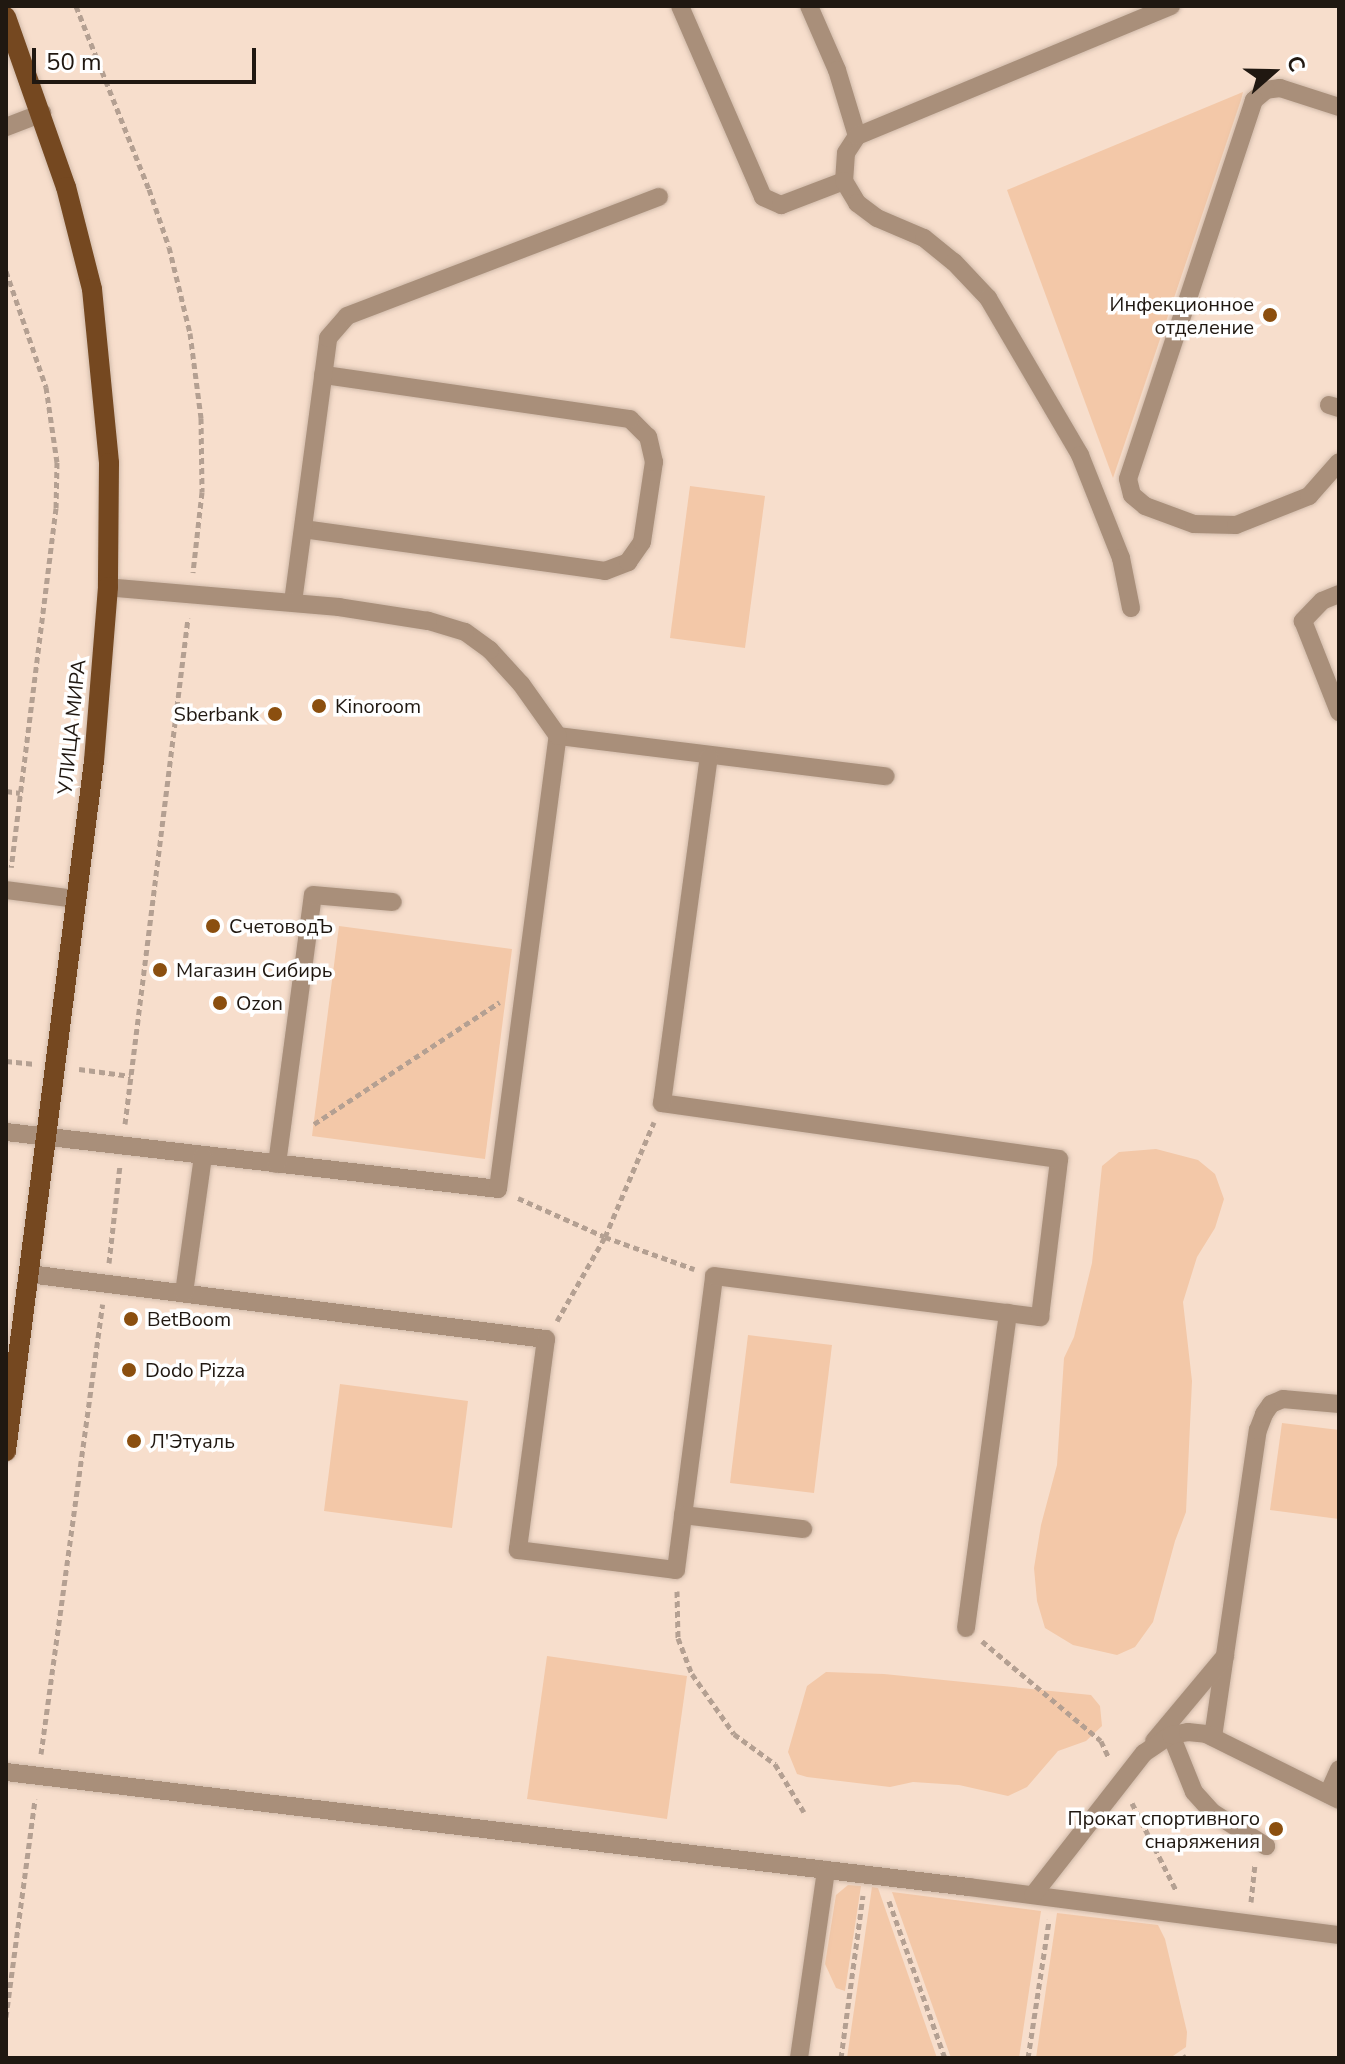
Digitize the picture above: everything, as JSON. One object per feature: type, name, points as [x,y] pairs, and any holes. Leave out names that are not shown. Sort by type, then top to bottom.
[{"type":"main road","name":"УЛИЦА МИРА","points":[[6,17],[66,187],[92,289],[109,463],[108,587],[94,761],[6,1451]]},
{"type":"lane","points":[[680,6],[763,197],[781,205],[844,181]]},
{"type":"lane","points":[[809,6],[837,70],[857,136]]},
{"type":"lane","points":[[1131,608],[1121,558],[1080,455],[988,298],[954,262],[924,238],[877,218],[857,203],[844,181],[846,153],[857,136],[1171,6]]},
{"type":"lane","points":[[1339,107],[1280,88],[1266,90],[1254,100],[1128,479],[1132,495],[1145,506],[1194,524],[1236,525],[1309,496],[1339,462]]},
{"type":"lane","points":[[6,127],[42,113]]},
{"type":"lane","points":[[293,602],[328,338],[347,316],[659,197]]},
{"type":"lane","points":[[303,529],[605,571],[628,562],[642,542],[654,462],[648,437],[630,419],[323,375]]},
{"type":"lane","points":[[6,1132],[498,1189],[558,736],[521,684],[490,650],[465,632],[428,621],[293,602],[108,587]]},
{"type":"lane","points":[[1339,594],[1322,601],[1303,621],[1339,712]]},
{"type":"lane","points":[[558,736],[709,757],[886,776]]},
{"type":"lane","points":[[29,1274],[546,1339],[518,1550],[676,1570],[714,1276],[1040,1317],[1059,1159],[662,1103],[709,757]]},
{"type":"lane","points":[[7,891],[75,899]]},
{"type":"lane","points":[[277,1164],[313,895],[393,902]]},
{"type":"lane","points":[[184,1293],[203,1156]]},
{"type":"lane","points":[[966,1628],[1008,1313]]},
{"type":"lane","points":[[1213,1737],[1258,1430],[1264,1414],[1271,1404],[1283,1399],[1339,1404]]},
{"type":"lane","points":[[683,1515],[803,1529]]},
{"type":"lane","points":[[1033,1895],[1144,1752],[1225,1656]]},
{"type":"lane","points":[[1144,1752],[1171,1735],[1188,1732],[1213,1737],[1333,1797],[1339,1769]]},
{"type":"lane","points":[[1171,1735],[1194,1792],[1212,1812],[1262,1843]]},
{"type":"lane","points":[[6,1772],[1033,1895],[1338,1935]]},
{"type":"lane","points":[[799,2058],[826,1870]]},
{"type":"path","points":[[38,1776],[106,1283],[202,492],[201,418],[190,333],[169,247],[76,6]]},
{"type":"path","points":[[6,271],[46,387],[57,462],[56,508],[7,891]]},
{"type":"path","points":[[6,791],[20,793]]},
{"type":"path","points":[[314,1124],[525,986]]},
{"type":"path","points":[[546,1339],[605,1237],[662,1103]]},
{"type":"path","points":[[498,1189],[605,1237],[714,1276]]},
{"type":"path","points":[[676,1570],[678,1638],[692,1674],[734,1734],[775,1764],[804,1812]]},
{"type":"path","points":[[966,1628],[1101,1741],[1188,1914]]},
{"type":"path","points":[[1248,1923],[1262,1843]]},
{"type":"path","points":[[841,2058],[865,1883]]},
{"type":"path","points":[[889,1899],[945,2058]]},
{"type":"path","points":[[1028,2058],[1051,1907]]},
{"type":"shaded area","points":[[1243,92],[1241,100],[1113,478],[1007,190]]},
{"type":"shaded area","points":[[690,486],[765,496],[745,648],[670,638]]},
{"type":"shaded area","points":[[339,926],[512,949],[485,1159],[312,1136]]},
{"type":"shaded area","points":[[1156,1149],[1198,1160],[1215,1174],[1224,1199],[1215,1228],[1197,1257],[1183,1302],[1192,1381],[1186,1512],[1153,1622],[1135,1647],[1117,1655],[1073,1645],[1045,1628],[1037,1601],[1034,1568],[1041,1525],[1057,1465],[1064,1358],[1074,1337],[1092,1263],[1102,1166],[1119,1152]]},
{"type":"shaded area","points":[[748,1335],[832,1345],[814,1493],[730,1483]]},
{"type":"shaded area","points":[[340,1384],[468,1401],[452,1528],[324,1511]]},
{"type":"shaded area","points":[[1282,1423],[1339,1430],[1339,1519],[1270,1510]]},
{"type":"shaded area","points":[[547,1656],[687,1676],[667,1819],[527,1799]]},
{"type":"shaded area","points":[[826,1672],[884,1674],[1091,1695],[1100,1706],[1102,1726],[1086,1741],[1058,1751],[1027,1787],[1008,1796],[959,1785],[913,1782],[890,1787],[807,1777],[797,1774],[788,1752],[807,1686]]},
{"type":"shaded area","points":[[848,1885],[861,1886],[845,1991],[836,1988],[825,1964],[836,1895]]},
{"type":"shaded area","points":[[872,1887],[878,1888],[937,2058],[847,2058]]},
{"type":"shaded area","points":[[892,1892],[1041,1911],[1019,2058],[951,2058]]},
{"type":"shaded area","points":[[1057,1913],[1158,1925],[1165,1939],[1187,2032],[1186,2047],[1170,2058],[1036,2058]]},
{"type":"place","name":"Инфекционное отделение","points":[[1270,315]]},
{"type":"place","name":"Kinoroom","points":[[319,706]]},
{"type":"place","name":"Sberbank","points":[[275,714]]},
{"type":"place","name":"СчетоводЪ","points":[[213,926]]},
{"type":"place","name":"Магазин Сибирь","points":[[160,970]]},
{"type":"place","name":"Ozon","points":[[220,1003]]},
{"type":"place","name":"BetBoom","points":[[131,1319]]},
{"type":"place","name":"Dodo Pizza","points":[[129,1370]]},
{"type":"place","name":"Л'Этуаль","points":[[134,1441]]},
{"type":"place","name":"Прокат спортивного снаряжения","points":[[1276,1829]]}]
